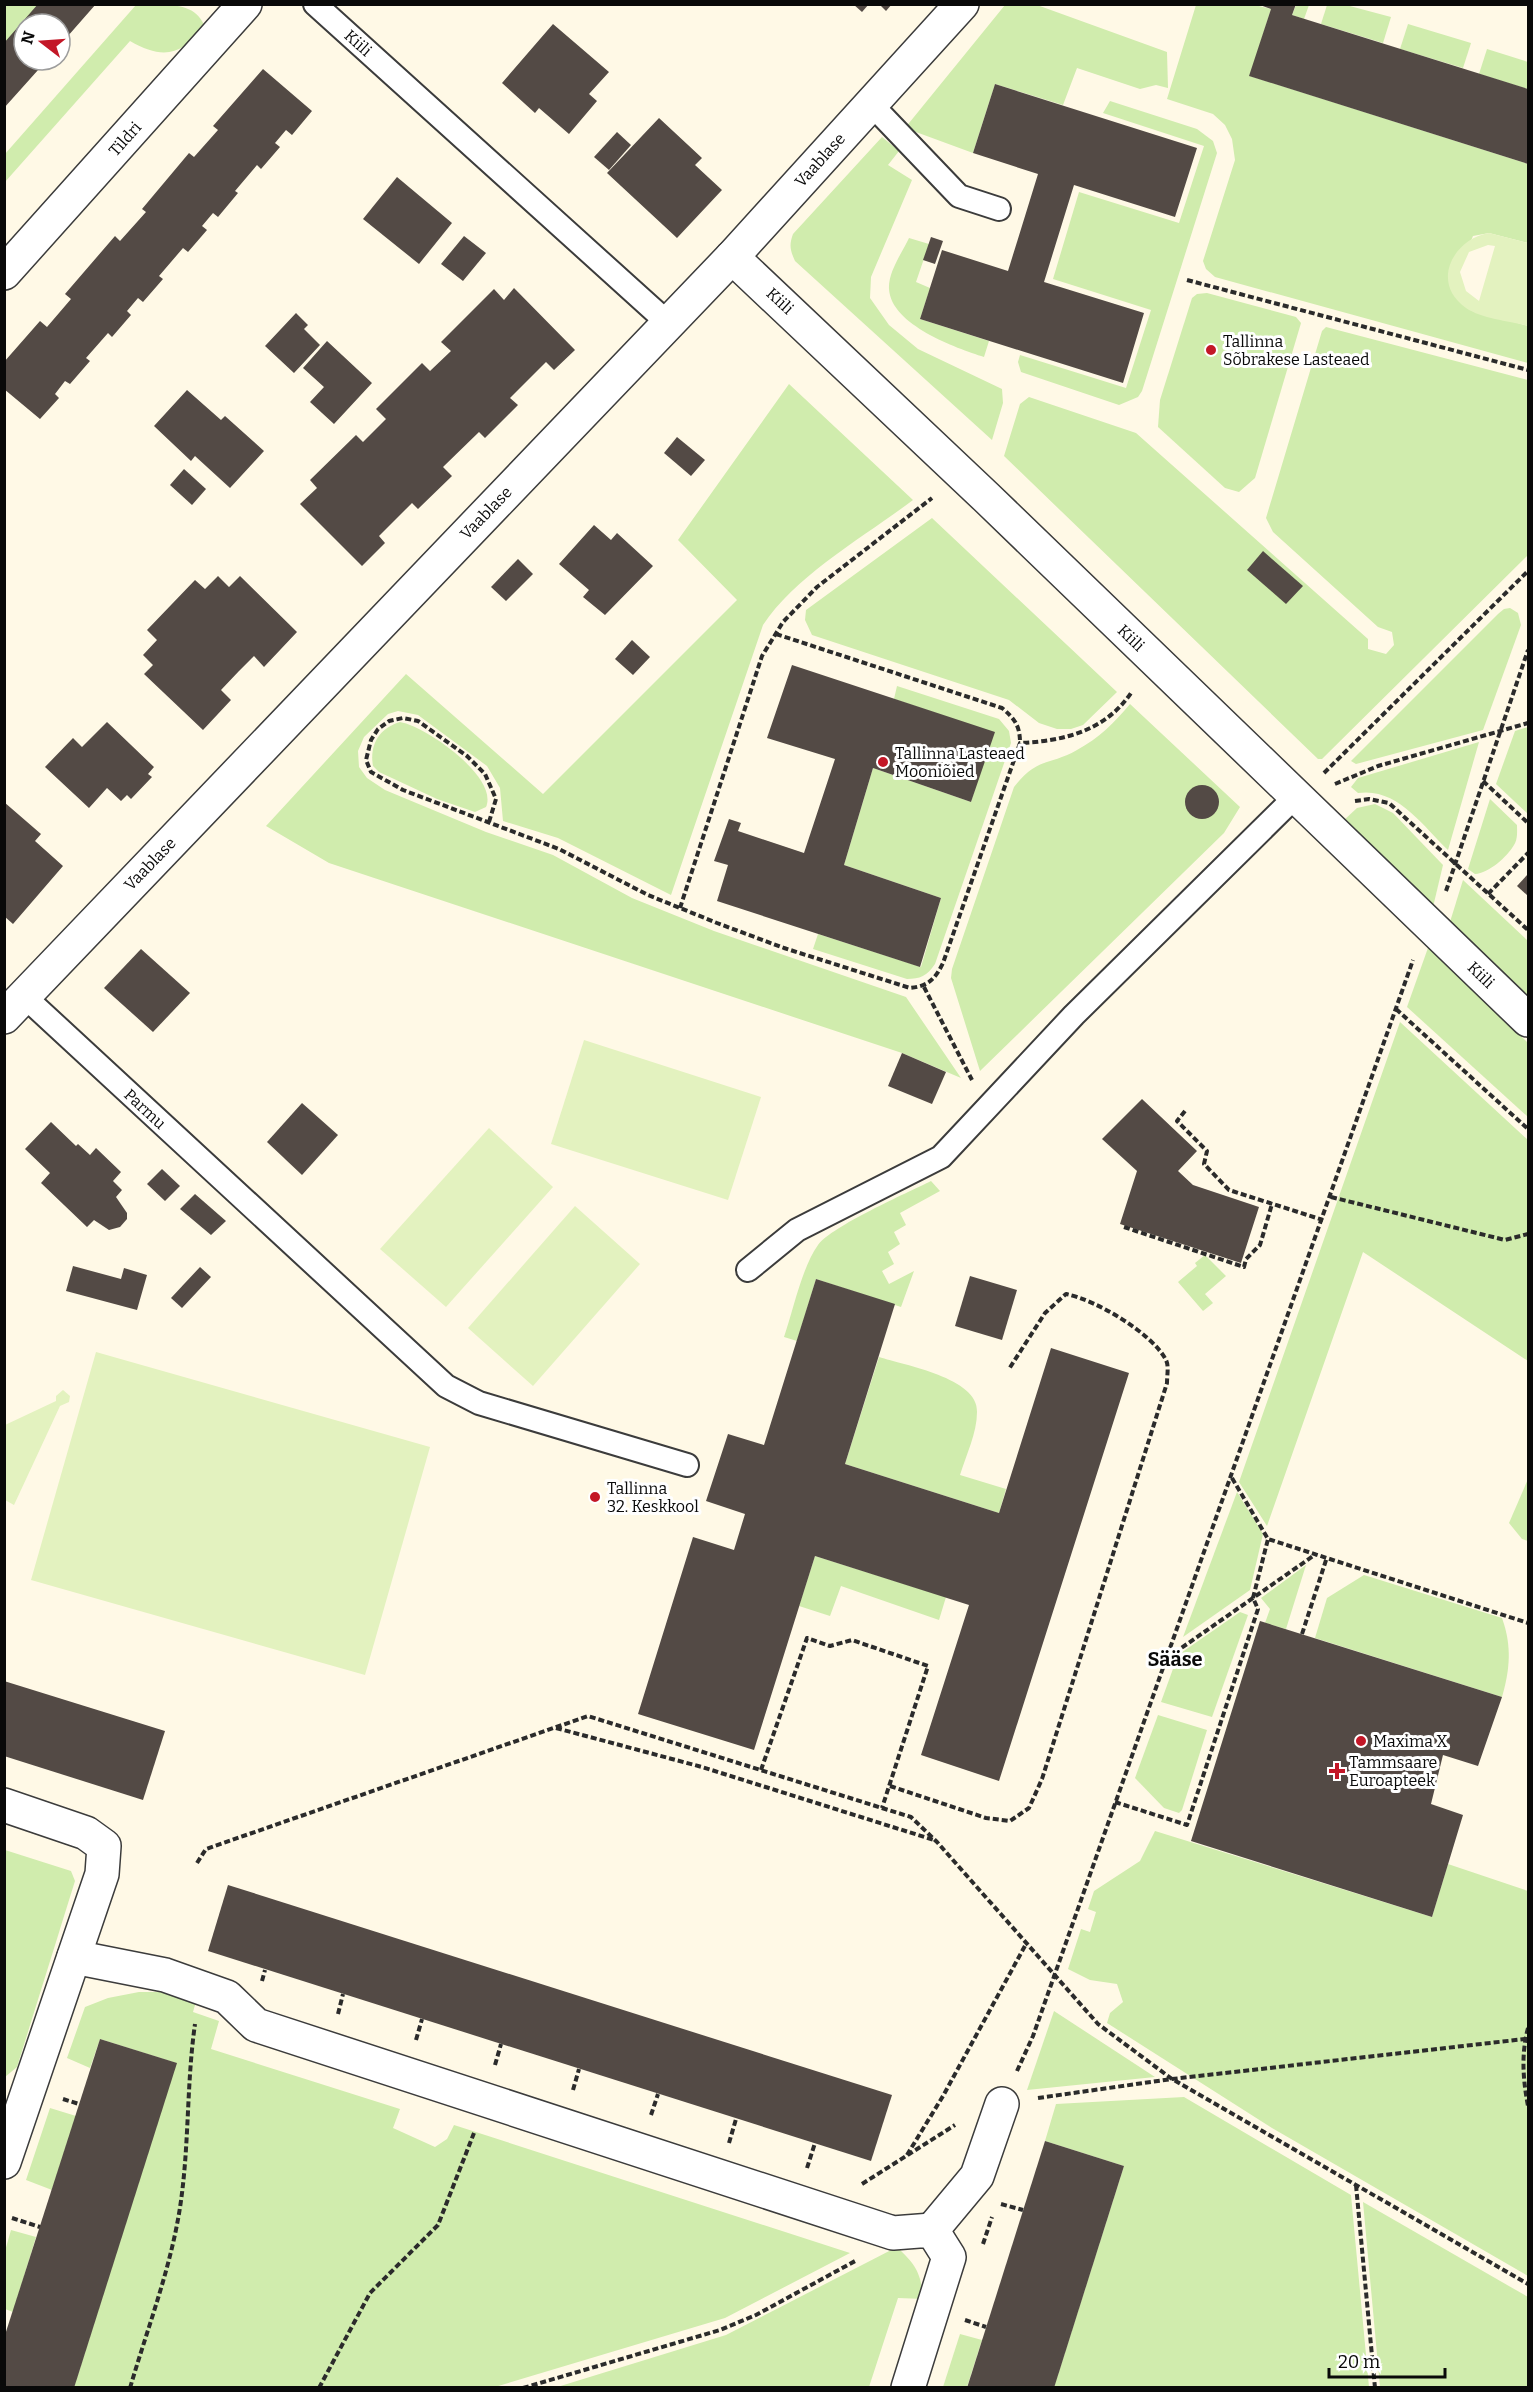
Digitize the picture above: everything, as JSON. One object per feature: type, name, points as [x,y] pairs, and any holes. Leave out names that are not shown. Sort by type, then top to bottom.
[{"type":"street","name":"Tildri","points":[[4,273],[245,4]]},
{"type":"street","name":"Vaablase","points":[[14,1006],[732,257],[962,4]]},
{"type":"street","name":"Kiili","points":[[732,257],[979,490],[1307,787],[1528,1020]]},
{"type":"street","points":[[4,1805],[86,1833],[104,1846],[102,1874],[4,2162]]},
{"type":"street","points":[[74,1957],[165,1975],[227,1997],[256,2025],[490,2086],[893,2233],[932,2230],[977,2176],[1002,2104]]},
{"type":"street","points":[[908,2388],[950,2257],[932,2230]]},
{"type":"lane","name":"Kiili","points":[[315,4],[668,323]]},
{"type":"lane","points":[[871,104],[959,196],[999,208]]},
{"type":"lane","points":[[748,1270],[797,1230],[940,1157],[1074,1014],[1307,787]]},
{"type":"lane","name":"Parmu","points":[[14,1006],[265,1222],[446,1386],[479,1404],[687,1464]]},
{"type":"path","points":[[1187,280],[1528,370]]},
{"type":"path","points":[[680,908],[762,656],[776,634],[817,587],[932,498]]},
{"type":"path","points":[[1307,787],[1528,571]]},
{"type":"path","points":[[489,822],[496,799],[485,774],[467,756],[418,722],[403,718],[389,721],[378,729],[371,741],[366,760],[371,772],[403,790],[559,849],[648,895],[784,948],[910,988],[924,987],[935,979],[943,963],[1020,743],[1020,729],[1014,718],[1002,708],[776,634]]},
{"type":"path","points":[[1445,894],[1498,732],[1528,650]]},
{"type":"path","points":[[1020,743],[1049,742],[1079,735],[1111,716],[1131,693]]},
{"type":"path","points":[[1327,787],[1378,765],[1528,723]]},
{"type":"path","points":[[1483,781],[1528,823]]},
{"type":"path","points":[[1348,800],[1380,799],[1389,802],[1528,930]]},
{"type":"path","points":[[1488,894],[1528,853]]},
{"type":"path","points":[[857,2188],[958,2124],[977,2126],[1002,2104],[1033,2036],[1323,1220],[1414,956]]},
{"type":"path","points":[[924,987],[972,1080],[994,1100]]},
{"type":"path","points":[[1396,1009],[1528,1129]]},
{"type":"path","points":[[1185,1111],[1178,1121],[1207,1151],[1204,1164],[1228,1190],[1323,1220]]},
{"type":"path","points":[[1331,1197],[1505,1240],[1528,1234]]},
{"type":"path","points":[[1124,1227],[1244,1267],[1246,1259],[1260,1245],[1272,1204]]},
{"type":"path","points":[[890,1786],[986,1818],[1010,1821],[1029,1808],[1042,1779],[1167,1383],[1168,1362],[1154,1341],[1084,1298],[1066,1294],[1045,1313],[1009,1369]]},
{"type":"path","points":[[1231,1478],[1268,1539],[1528,1623]]},
{"type":"path","points":[[1115,1802],[1186,1825],[1258,1609],[1253,1598],[1268,1539]]},
{"type":"path","points":[[1166,1658],[1316,1554]]},
{"type":"path","points":[[1302,1634],[1327,1557]]},
{"type":"path","points":[[761,1770],[807,1638],[830,1646],[852,1640],[928,1666],[882,1808]]},
{"type":"path","points":[[197,1863],[206,1849],[588,1716],[911,1817],[938,1842],[1098,2024],[1172,2079],[1528,2284]]},
{"type":"path","points":[[555,1728],[702,1767],[938,1842]]},
{"type":"path","points":[[906,2157],[943,2096],[1026,1944]]},
{"type":"path","points":[[129,2388],[154,2312],[172,2244],[182,2193],[190,2061],[197,2013],[204,1989]]},
{"type":"path","points":[[336,2021],[344,1994]]},
{"type":"path","points":[[414,2046],[422,2019]]},
{"type":"path","points":[[1528,2028],[1525,2039],[1523,2079],[1528,2106]]},
{"type":"path","points":[[1002,2104],[1172,2079],[1525,2039]]},
{"type":"path","points":[[320,2388],[370,2292],[438,2225],[490,2086],[501,2044]]},
{"type":"path","points":[[571,2097],[579,2069]]},
{"type":"path","points":[[650,2122],[658,2094]]},
{"type":"path","points":[[728,2147],[736,2119]]},
{"type":"path","points":[[806,2172],[815,2143]]},
{"type":"path","points":[[1356,2185],[1374,2388]]},
{"type":"path","points":[[997,2203],[1023,2210]]},
{"type":"path","points":[[12,2218],[40,2227]]},
{"type":"path","points":[[523,2388],[720,2330],[756,2315],[888,2242],[893,2233]]},
{"type":"path","points":[[959,2318],[986,2327]]},
{"type":"green space","points":[[5,5],[38,5],[32,12],[12,12],[12,35],[5,43]]},
{"type":"green space","points":[[136,5],[165,5],[184,8],[193,11],[204,25],[188,43],[171,52],[152,51],[130,41],[5,182],[5,154]]},
{"type":"green space","points":[[1005,5],[1037,5],[1167,52],[1168,88],[1156,85],[1140,89],[1077,68],[1063,105],[995,84],[973,153],[905,128]]},
{"type":"green space","points":[[1196,5],[1255,5],[1271,9],[1250,76],[1528,164],[1528,243],[1489,233],[1473,236],[1451,287],[1467,308],[1528,326],[1528,363],[1215,277],[1206,269],[1203,261],[1235,160],[1232,139],[1225,125],[1213,114],[1167,99]]},
{"type":"green space","points":[[1296,5],[1309,5],[1304,19],[1292,15]]},
{"type":"green space","points":[[1327,5],[1346,5],[1391,17],[1383,43],[1321,24]]},
{"type":"green space","points":[[1408,24],[1471,43],[1463,68],[1400,49]]},
{"type":"green space","points":[[1487,49],[1528,62],[1528,89],[1479,74]]},
{"type":"green space","points":[[1110,101],[1197,129],[1213,141],[1217,153],[1142,391],[1138,397],[1119,405],[1021,372],[1018,362],[1020,355],[1126,388],[1151,310],[1053,279],[1079,192],[1179,223],[1204,146],[1103,113]]},
{"type":"green space","points":[[882,137],[899,151],[888,165],[912,180],[871,277],[870,298],[889,325],[918,349],[1002,389],[1003,403],[992,440],[795,261],[792,254],[793,234]]},
{"type":"green space","points":[[1489,233],[1528,243],[1528,326],[1480,315],[1466,308],[1455,298],[1449,287],[1448,275],[1451,263],[1456,253],[1476,237]],"holes":[[[1488,245],[1495,246],[1479,301],[1466,291],[1460,272],[1469,252]]]},
{"type":"green space","points":[[909,238],[929,244],[916,282],[930,288],[920,319],[989,341],[984,357],[927,333],[901,314],[893,302],[889,283]]},
{"type":"green space","points":[[1207,293],[1296,317],[1301,323],[1255,478],[1239,492],[1225,488],[1158,427],[1160,400],[1192,298],[1197,294]]},
{"type":"green space","points":[[1326,327],[1528,380],[1528,555],[1322,759],[1318,759],[1004,456],[1020,404],[1029,397],[1136,433],[1368,639],[1368,649],[1386,654],[1394,645],[1392,632],[1378,627],[1273,532],[1266,518],[1322,331]]},
{"type":"green space","points":[[789,384],[913,500],[812,573],[793,590],[763,625],[671,895],[558,838],[503,821],[500,788],[487,766],[418,715],[398,711],[388,714],[364,737],[358,751],[359,767],[367,778],[385,790],[486,832],[553,855],[632,898],[714,931],[906,997],[961,1078],[902,1053],[329,863],[266,826],[406,674],[543,794],[737,600],[678,540]]},
{"type":"green space","points":[[932,518],[1117,692],[1083,725],[1071,729],[1057,729],[1039,723],[1009,700],[812,635],[805,620],[806,610]]},
{"type":"green space","points":[[1510,608],[1518,613],[1521,625],[1483,730],[1356,764],[1351,761],[1498,614]]},
{"type":"green space","points":[[897,686],[999,719],[1009,731],[1011,743],[935,964],[926,974],[912,979],[813,949],[818,934],[921,967],[941,898],[844,865],[873,768],[971,802],[992,732],[894,699]]},
{"type":"green space","points":[[1130,704],[1240,807],[1224,833],[980,1071],[951,978],[952,969],[1014,787],[1022,777],[1037,766],[1077,750],[1099,735]]},
{"type":"green space","points":[[400,722],[442,743],[471,768],[482,782],[487,795],[486,807],[475,812],[437,799],[379,772],[373,766],[375,744],[387,728]]},
{"type":"green space","points":[[1528,727],[1528,814],[1496,784],[1515,731]]},
{"type":"green space","points":[[1479,742],[1448,850],[1419,820],[1397,802],[1372,793],[1358,793],[1351,787],[1358,778]]},
{"type":"green space","points":[[1490,799],[1517,825],[1517,838],[1511,850],[1492,868],[1475,874],[1468,869]]},
{"type":"green space","points":[[1375,804],[1393,813],[1443,865],[1433,907],[1342,822],[1357,808]]},
{"type":"green space","points":[[1463,880],[1528,941],[1528,1001],[1449,925]]},
{"type":"green space","points":[[1429,945],[1528,1043],[1528,1117],[1407,1007]]},
{"type":"green space","points":[[1400,1022],[1528,1140],[1528,1361],[1363,1252],[1267,1526],[1239,1482]]},
{"type":"green space","points":[[584,1040],[761,1097],[728,1200],[551,1144]]},
{"type":"green space","points":[[489,1128],[553,1187],[446,1307],[380,1249]]},
{"type":"green space","points":[[931,1181],[940,1191],[900,1213],[906,1225],[894,1232],[900,1244],[888,1252],[894,1264],[882,1271],[889,1284],[914,1271],[901,1307],[816,1279],[797,1341],[784,1337],[803,1277],[818,1245],[838,1229]]},
{"type":"green space","points":[[575,1206],[640,1264],[533,1386],[468,1328]]},
{"type":"green space","points":[[1205,1255],[1226,1276],[1205,1294],[1213,1303],[1203,1311],[1178,1282],[1197,1266],[1195,1263]]},
{"type":"green space","points":[[96,1352],[430,1447],[365,1675],[31,1580]]},
{"type":"green space","points":[[879,1357],[938,1375],[966,1390],[974,1400],[977,1412],[975,1428],[960,1475],[1006,1489],[999,1513],[845,1464]]},
{"type":"green space","points":[[63,1390],[70,1396],[69,1402],[60,1406],[14,1505],[5,1500],[5,1425],[56,1401],[56,1396]]},
{"type":"green space","points":[[1528,1479],[1528,1541],[1522,1539],[1509,1523]]},
{"type":"green space","points":[[1237,1492],[1263,1534],[1250,1590],[1183,1637]]},
{"type":"green space","points":[[815,1556],[946,1597],[939,1620],[841,1586],[830,1616],[799,1606]]},
{"type":"green space","points":[[1306,1565],[1286,1629],[1265,1623],[1270,1609],[1261,1598]]},
{"type":"green space","points":[[1364,1575],[1502,1618],[1509,1658],[1502,1697],[1315,1638],[1327,1598]]},
{"type":"green space","points":[[1240,1612],[1248,1615],[1212,1717],[1161,1702],[1178,1655]]},
{"type":"green space","points":[[1158,1715],[1207,1730],[1182,1810],[1179,1813],[1164,1808],[1135,1778]]},
{"type":"green space","points":[[1155,1831],[1432,1917],[1448,1864],[1528,1891],[1528,2276],[1272,2128],[1107,2023],[1110,2013],[1123,2002],[1117,1984],[1090,1980],[1068,1969],[1081,1929],[1090,1932],[1096,1912],[1088,1909],[1094,1891],[1140,1861]]},
{"type":"green space","points":[[5,1850],[71,1871],[75,1881],[17,2067],[5,2077]]},
{"type":"green space","points":[[139,1992],[169,1992],[197,1998],[193,2012],[219,2021],[211,2049],[400,2109],[393,2128],[435,2147],[447,2139],[454,2125],[850,2253],[725,2318],[495,2387],[74,2387],[176,2063],[100,2039],[90,2068],[67,2058],[85,2007],[108,1998]]},
{"type":"green space","points":[[1054,2011],[1155,2077],[1027,2090]]},
{"type":"green space","points":[[1184,2097],[1351,2195],[1369,2387],[1054,2387],[1124,2166],[1045,2141],[1056,2104]]},
{"type":"green space","points":[[50,2108],[76,2116],[52,2190],[26,2180]]},
{"type":"green space","points":[[1363,2202],[1528,2297],[1528,2387],[1380,2387]]},
{"type":"green space","points":[[11,2230],[36,2237],[13,2312],[5,2309],[5,2251]]},
{"type":"green space","points":[[897,2247],[916,2270],[924,2299],[898,2298],[869,2387],[554,2388],[726,2335]]},
{"type":"green space","points":[[960,2334],[982,2340],[967,2387],[943,2387]]},
{"type":"building","points":[[38,4],[96,4],[72,31],[72,12],[31,12]]},
{"type":"building","points":[[853,4],[869,4],[862,12]]},
{"type":"building","points":[[879,4],[892,4],[886,11]]},
{"type":"building","points":[[1257,4],[1296,4],[1292,15],[1528,89],[1528,164],[1249,76],[1271,9]]},
{"type":"building","points":[[553,24],[609,72],[589,94],[597,101],[569,134],[539,108],[535,113],[502,83]]},
{"type":"building","points":[[12,34],[12,72],[36,72],[4,108],[4,43]]},
{"type":"building","points":[[263,69],[312,111],[292,135],[286,130],[275,143],[280,147],[261,169],[257,165],[235,191],[238,193],[218,217],[213,213],[202,226],[207,230],[188,252],[183,248],[159,276],[163,279],[143,302],[138,298],[127,311],[131,315],[112,337],[108,333],[86,358],[90,361],[70,384],[65,381],[55,394],[59,398],[40,419],[4,389],[4,362],[40,321],[47,327],[71,299],[65,294],[115,236],[120,241],[146,212],[142,209],[189,153],[194,157],[218,130],[213,126]]},
{"type":"building","points":[[995,84],[1197,148],[1175,217],[1074,185],[1044,282],[1144,313],[1123,383],[920,319],[942,250],[1008,271],[1038,174],[973,153]]},
{"type":"building","points":[[659,118],[702,158],[695,165],[722,190],[677,238],[607,173]]},
{"type":"building","points":[[617,132],[631,145],[609,170],[594,157]]},
{"type":"building","points":[[397,177],[452,223],[419,264],[363,219]]},
{"type":"building","points":[[464,236],[486,253],[463,281],[441,264]]},
{"type":"building","points":[[931,237],[943,241],[935,264],[923,260]]},
{"type":"building","points":[[514,288],[575,350],[554,370],[546,362],[510,398],[518,405],[485,438],[479,432],[443,467],[452,476],[418,509],[412,503],[379,536],[385,543],[362,566],[300,504],[317,488],[310,480],[356,435],[363,442],[386,419],[376,409],[422,363],[430,371],[451,351],[441,342],[494,289],[504,300]]},
{"type":"building","points":[[296,313],[308,325],[304,329],[320,345],[294,373],[265,346]]},
{"type":"building","points":[[327,341],[372,383],[334,424],[310,402],[324,387],[303,368]]},
{"type":"building","points":[[187,390],[221,420],[225,416],[264,451],[230,488],[195,456],[191,461],[154,426]]},
{"type":"building","points":[[677,437],[705,460],[691,476],[664,453]]},
{"type":"building","points":[[184,469],[206,489],[192,505],[170,485]]},
{"type":"building","points":[[594,525],[611,540],[617,533],[653,566],[605,615],[583,597],[589,590],[559,564]]},
{"type":"building","points":[[1263,551],[1303,586],[1286,604],[1247,570]]},
{"type":"building","points":[[518,559],[533,574],[506,601],[491,587]]},
{"type":"building","points":[[218,576],[229,587],[240,576],[297,632],[264,667],[254,656],[239,671],[221,690],[231,700],[203,730],[144,674],[153,665],[143,655],[157,640],[147,630],[195,580],[205,589]]},
{"type":"building","points":[[632,640],[650,657],[633,675],[615,659]]},
{"type":"building","points":[[792,665],[995,732],[971,802],[873,768],[844,865],[941,898],[920,967],[717,901],[728,865],[714,861],[729,819],[741,823],[738,831],[804,853],[835,759],[767,738]]},
{"type":"building","points":[[107,722],[154,767],[148,774],[152,777],[131,799],[127,795],[121,801],[107,788],[89,808],[45,767],[73,738],[82,747]]},
{"type":"building","points":[[1202,785],[1214,790],[1219,802],[1214,814],[1202,819],[1190,814],[1185,802],[1190,790]]},
{"type":"building","points":[[4,802],[41,834],[35,841],[63,866],[13,924],[4,916]]},
{"type":"building","points":[[1528,874],[1528,896],[1517,886]]},
{"type":"building","points":[[141,949],[190,993],[153,1032],[104,988]]},
{"type":"building","points":[[902,1053],[946,1072],[932,1104],[888,1086]]},
{"type":"building","points":[[1142,1099],[1197,1151],[1178,1171],[1193,1185],[1259,1207],[1241,1263],[1120,1224],[1137,1171],[1102,1139]]},
{"type":"building","points":[[302,1103],[338,1135],[302,1175],[267,1142]]},
{"type":"building","points":[[51,1122],[76,1146],[78,1144],[90,1155],[96,1148],[121,1172],[113,1181],[122,1190],[116,1197],[127,1213],[127,1219],[120,1227],[109,1230],[94,1220],[87,1227],[41,1183],[50,1173],[25,1149]]},
{"type":"building","points":[[162,1169],[180,1186],[165,1201],[147,1184]]},
{"type":"building","points":[[195,1194],[226,1221],[211,1235],[180,1209]]},
{"type":"building","points":[[73,1266],[121,1279],[124,1268],[147,1275],[137,1310],[66,1291]]},
{"type":"building","points":[[200,1267],[211,1277],[182,1308],[171,1298]]},
{"type":"building","points":[[970,1276],[1017,1290],[1002,1340],[955,1326]]},
{"type":"building","points":[[816,1279],[895,1304],[845,1464],[999,1513],[1051,1348],[1129,1373],[999,1781],[921,1755],[969,1605],[815,1556],[754,1750],[638,1714],[693,1537],[734,1550],[745,1514],[706,1501],[728,1434],[764,1445]]},
{"type":"building","points":[[1260,1621],[1502,1697],[1478,1766],[1443,1755],[1431,1804],[1463,1815],[1432,1917],[1191,1841]]},
{"type":"building","points":[[4,1681],[165,1731],[143,1800],[4,1756]]},
{"type":"building","points":[[228,1885],[892,2095],[871,2161],[208,1951]]},
{"type":"building","points":[[100,2039],[177,2063],[74,2388],[4,2388],[4,2338]]},
{"type":"building","points":[[1045,2141],[1124,2166],[1054,2388],[967,2388]]},
{"type":"place","name":"Tallinna Sõbrakese Lasteaed","points":[[1211,350]]},
{"type":"place","name":"Tallinna Lasteaed Mooniõied","points":[[883,762]]},
{"type":"place","name":"Tallinna 32. Keskkool","points":[[595,1497]]},
{"type":"place","name":"Maxima X","points":[[1361,1741]]},
{"type":"place","name":"Tammsaare Euroapteek","points":[[1337,1771]]},
{"type":"district","name":"Sääse","points":[[1175,1659]]}]
